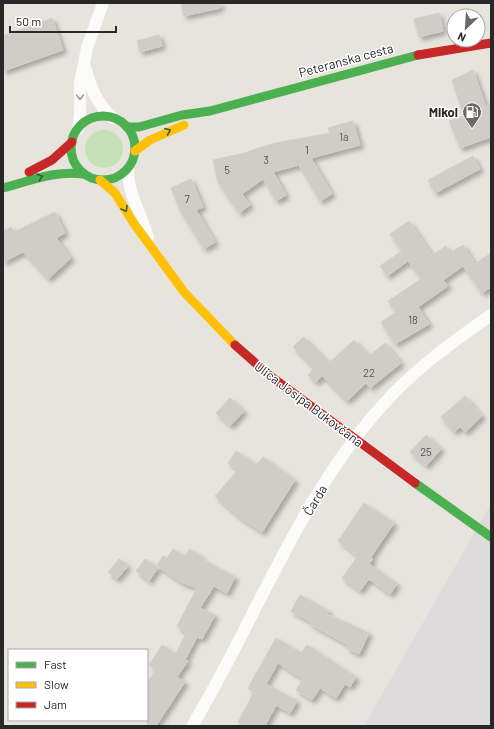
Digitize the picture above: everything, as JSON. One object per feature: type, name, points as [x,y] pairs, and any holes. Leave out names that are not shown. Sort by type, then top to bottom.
[{"type":"main road","name":"Peteranska cesta","points":[[127,127],[139,127],[182,115],[210,111],[411,56],[491,43]]},
{"type":"main road","name":"Peteranska cesta","points":[[135,151],[142,145],[162,134],[210,111]]},
{"type":"main road","points":[[103,116],[112,118],[127,127],[135,142],[133,161],[128,169],[120,176],[110,180],[100,180],[71,171],[51,174],[3,187],[55,159],[63,153],[72,142],[78,129],[84,122],[93,118],[103,116]]},
{"type":"main road","points":[[72,142],[73,159],[84,174]]},
{"type":"main road","name":"Ulica Josipa Bukovčana","points":[[100,180],[115,193],[135,225],[184,292],[239,349],[269,376],[384,461],[491,537]]},
{"type":"street","points":[[78,129],[80,115],[80,82],[90,36],[103,3]]},
{"type":"street","points":[[84,64],[92,92],[98,103],[112,118]]},
{"type":"street","name":"Ulica Josipa Bukovčana","points":[[128,169],[128,182],[133,200],[144,223],[151,246]]},
{"type":"street","name":"Čarda","points":[[192,726],[307,514],[337,464],[379,408],[416,371],[447,346],[491,315]]},
{"type":"shaded area","points":[[491,505],[491,726],[364,726],[489,507]]},
{"type":"green space","points":[[100,130],[108,130],[118,135],[122,142],[122,156],[118,163],[108,168],[100,168],[90,163],[88,160],[85,153],[85,145],[90,135],[93,133]]},
{"type":"building","points":[[181,3],[220,3],[220,8],[184,16]]},
{"type":"building","points":[[439,13],[443,31],[419,37],[414,19]]},
{"type":"building","points":[[52,18],[63,50],[3,71],[3,36]]},
{"type":"building","points":[[159,35],[162,46],[140,52],[137,41]]},
{"type":"building","points":[[473,70],[486,107],[491,105],[491,137],[460,148],[449,121],[464,116],[452,80]]},
{"type":"building","points":[[353,121],[360,145],[311,158],[332,194],[320,201],[299,165],[273,172],[286,195],[276,201],[263,179],[242,194],[250,205],[239,213],[218,182],[213,160],[249,152],[276,143],[330,133],[328,128]]},
{"type":"building","points":[[473,156],[480,169],[435,193],[428,180]]},
{"type":"building","points":[[191,179],[203,207],[196,210],[215,242],[204,249],[181,212],[171,188]]},
{"type":"building","points":[[55,212],[65,233],[56,238],[71,258],[48,279],[23,252],[3,262],[3,231],[11,227],[14,232]]},
{"type":"building","points":[[409,221],[432,255],[446,246],[450,253],[463,245],[475,264],[491,253],[491,287],[482,293],[463,266],[443,280],[448,286],[418,307],[429,324],[395,344],[381,322],[396,312],[388,301],[421,279],[408,261],[387,276],[380,266],[402,251],[390,234]]},
{"type":"building","points":[[303,337],[329,363],[354,340],[369,356],[385,343],[401,363],[370,388],[366,383],[347,401],[322,376],[316,382],[308,375],[314,368],[293,347]]},
{"type":"building","points":[[465,396],[482,416],[465,432],[460,427],[454,432],[441,417]]},
{"type":"building","points":[[230,398],[244,411],[230,426],[216,413]]},
{"type":"building","points":[[426,435],[441,449],[426,466],[410,452]]},
{"type":"building","points":[[236,451],[257,465],[263,457],[295,480],[262,532],[239,517],[215,496],[238,470],[228,463]]},
{"type":"building","points":[[364,503],[394,523],[371,557],[373,559],[369,564],[397,584],[390,594],[369,579],[360,591],[342,578],[358,556],[338,541]]},
{"type":"building","points":[[173,549],[185,556],[190,549],[202,557],[202,559],[235,577],[227,593],[214,586],[200,608],[215,615],[202,639],[197,637],[185,660],[188,661],[177,677],[185,682],[156,726],[147,726],[148,681],[156,669],[149,665],[162,645],[176,654],[186,633],[177,626],[197,588],[181,582],[157,566],[163,556],[167,558]]},
{"type":"building","points":[[119,559],[128,566],[117,579],[108,572]]},
{"type":"building","points":[[145,559],[158,568],[149,581],[136,571]]},
{"type":"building","points":[[300,595],[329,611],[327,614],[369,633],[359,654],[346,648],[348,645],[310,624],[311,622],[291,611]]},
{"type":"building","points":[[276,638],[301,653],[307,645],[356,677],[350,687],[345,684],[336,698],[320,688],[312,700],[296,690],[303,679],[278,663],[266,684],[297,701],[290,713],[276,705],[265,726],[245,726],[238,722],[254,692],[248,688]]},
{"type":"traffic: fast","points":[[127,127],[139,127],[182,115],[210,111],[418,55]]},
{"type":"traffic: fast","points":[[103,116],[121,122],[129,130],[135,148],[129,166],[121,174],[103,180],[85,174],[77,166],[71,148],[77,130],[85,122],[103,116]]},
{"type":"traffic: fast","points":[[3,188],[53,175],[73,173],[84,174]]},
{"type":"traffic: fast","points":[[415,483],[491,537]]},
{"type":"traffic: slow","points":[[135,151],[150,140],[184,125]]},
{"type":"traffic: slow","points":[[100,180],[115,193],[135,225],[184,292],[235,345]]},
{"type":"traffic: jam","points":[[418,55],[491,43]]},
{"type":"traffic: jam","points":[[29,172],[52,160],[72,142]]},
{"type":"traffic: jam","points":[[235,345],[269,375],[415,483]]},
{"type":"place","name":"Mikol","points":[[472,129]]}]
